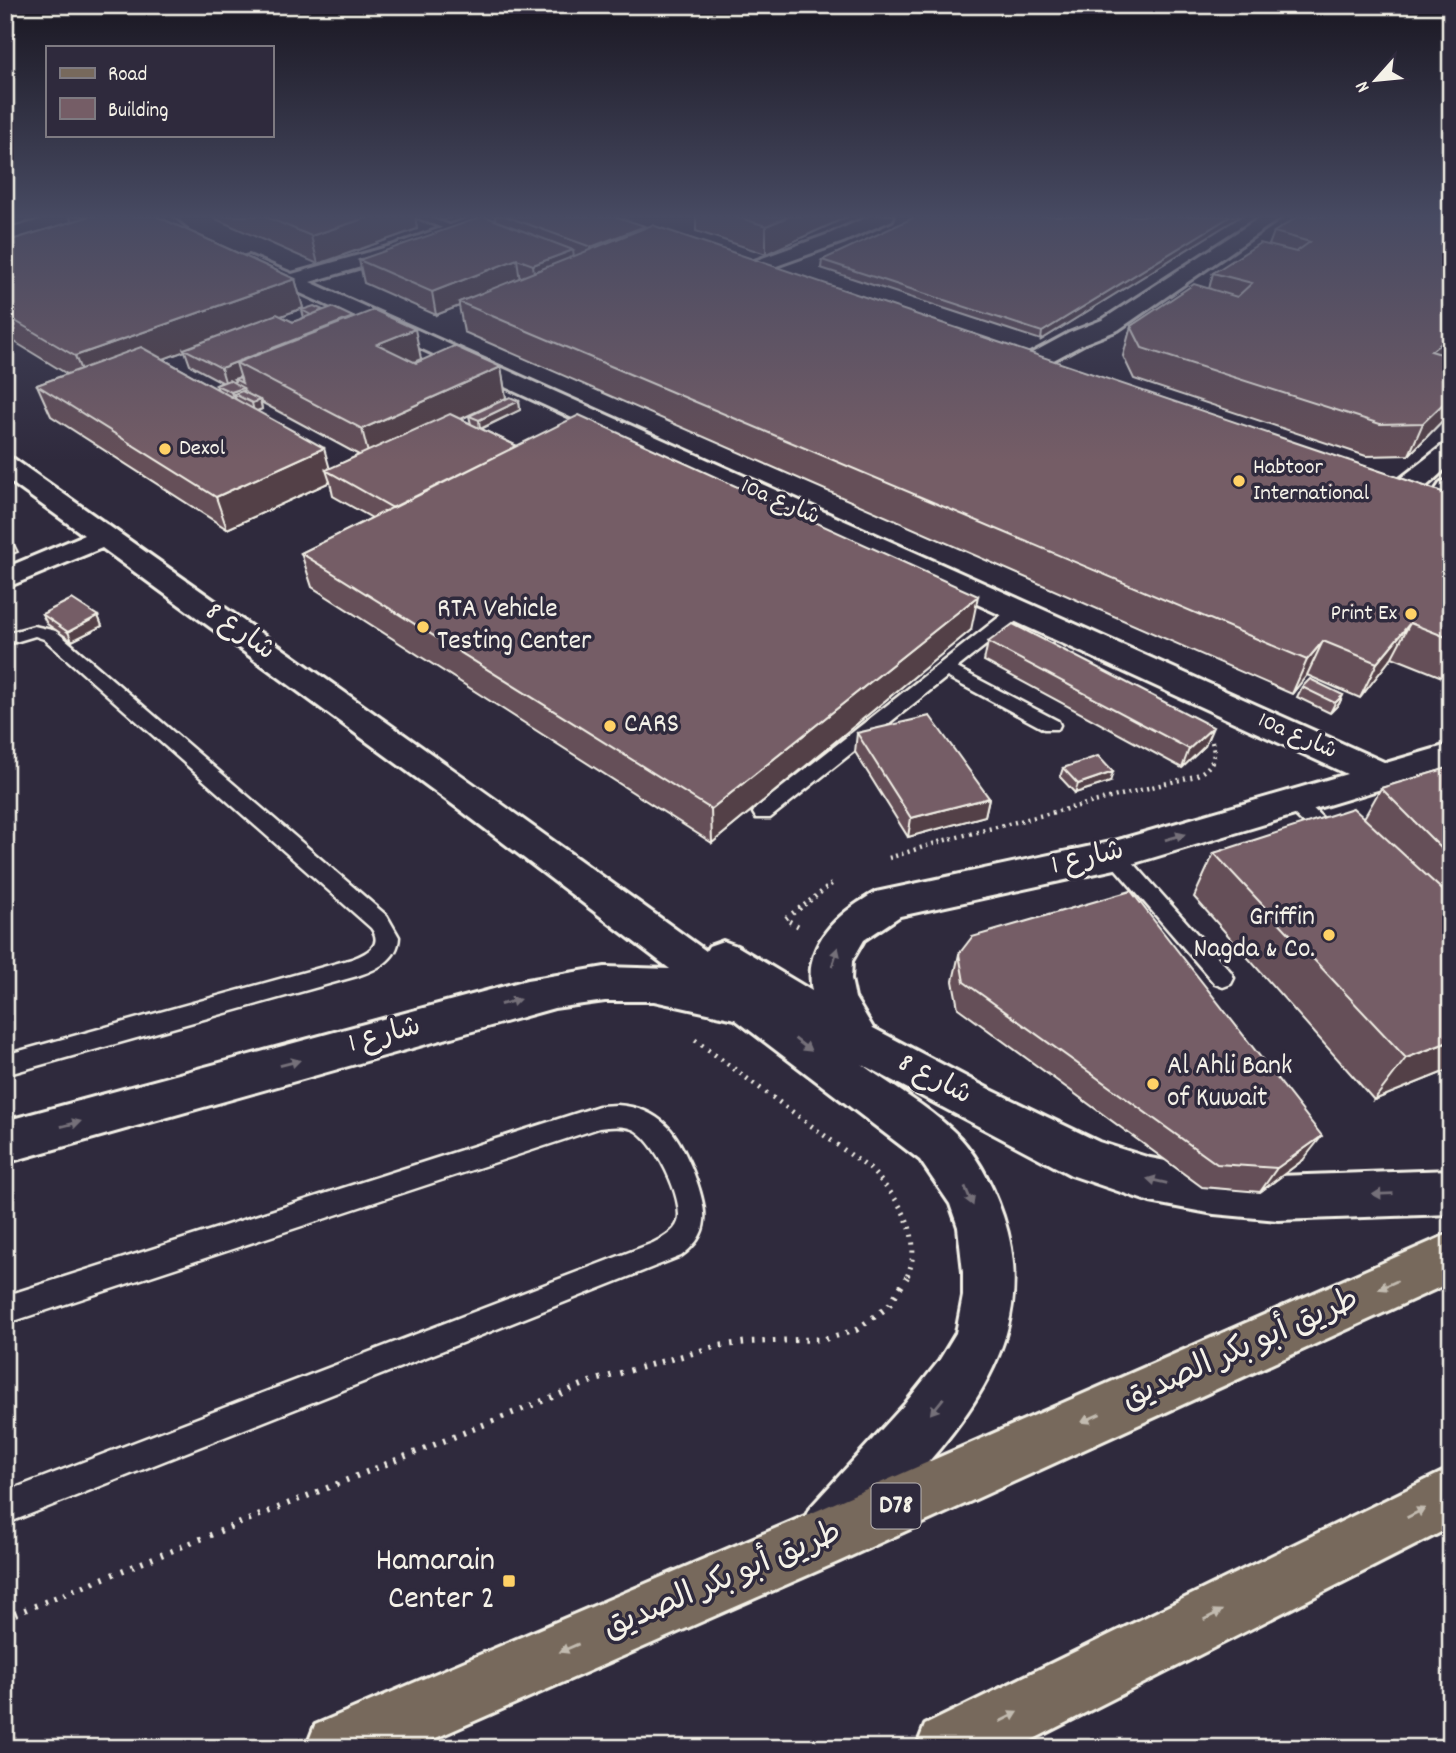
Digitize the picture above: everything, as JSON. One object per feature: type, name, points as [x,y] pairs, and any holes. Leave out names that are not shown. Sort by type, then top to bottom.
[{"type":"main road","name":"طريق أبو بكر الصديق","points":[[338,1748],[819,1540],[1451,1257]]},
{"type":"main road","points":[[948,1748],[1451,1496]]},
{"type":"street","name":"10a شارع","points":[[327,298],[1385,777]]},
{"type":"street","points":[[1027,365],[1077,338],[1110,325],[1151,298]]},
{"type":"street","points":[[1001,356],[1056,375],[1099,339],[1110,325]]},
{"type":"street","points":[[1398,494],[1451,451]]},
{"type":"street","name":"شارع 8","points":[[5,465],[472,800],[936,1145],[968,1190],[986,1242],[990,1299],[974,1355],[939,1404],[819,1540]]},
{"type":"street","points":[[1372,485],[1398,494],[1446,502]]},
{"type":"street","points":[[5,579],[105,536]]},
{"type":"street","name":"شارع 1","points":[[858,1041],[839,1015],[830,987],[832,959],[843,935],[863,915],[890,903],[1115,855],[1451,756]]},
{"type":"street","name":"شارع 8","points":[[472,800],[858,1041],[1088,1160],[1150,1180],[1214,1192],[1278,1198],[1451,1192]]},
{"type":"street","name":"شارع 1","points":[[5,1142],[527,997],[580,985],[642,981],[701,990],[766,1017]]},
{"type":"lane","points":[[763,813],[1018,611]]},
{"type":"lane","points":[[5,640],[34,631],[50,635],[379,922],[388,931],[389,941],[383,952],[372,962],[358,967],[5,1065]]},
{"type":"lane","points":[[946,669],[1051,725]]},
{"type":"lane","points":[[1295,803],[1345,850]]},
{"type":"lane","points":[[1115,855],[1223,978]]},
{"type":"lane","points":[[5,1310],[598,1117],[630,1116],[656,1131],[666,1143],[690,1205],[691,1221],[685,1235],[676,1245],[662,1253],[5,1508]]},
{"type":"building","points":[[5,298],[241,298],[75,356],[5,315]]},
{"type":"building","points":[[470,298],[867,298],[1451,495],[1451,639],[1410,623],[1377,663],[1323,641],[1307,660],[459,302]]},
{"type":"building","points":[[938,298],[1098,298],[1042,332]]},
{"type":"building","points":[[1173,298],[1451,298],[1451,339],[1448,338],[1431,351],[1451,357],[1451,396],[1423,423],[1380,424],[1142,348],[1131,326]]},
{"type":"building","points":[[314,306],[323,310],[311,315],[302,310]]},
{"type":"building","points":[[332,307],[353,317],[221,368],[184,349],[277,314],[293,322]]},
{"type":"building","points":[[374,310],[415,329],[377,344],[416,363],[454,346],[501,367],[362,429],[236,363]]},
{"type":"building","points":[[141,347],[324,448],[216,497],[37,385]]},
{"type":"building","points":[[229,380],[243,388],[231,392],[216,385]]},
{"type":"building","points":[[242,391],[260,400],[252,403],[234,394]]},
{"type":"building","points":[[510,397],[519,401],[479,420],[469,416]]},
{"type":"building","points":[[450,414],[517,446],[393,508],[326,470]]},
{"type":"building","points":[[579,415],[978,596],[711,809],[301,553]]},
{"type":"building","points":[[72,599],[98,616],[68,632],[42,614]]},
{"type":"building","points":[[1013,624],[1213,727],[1189,749],[988,642]]},
{"type":"building","points":[[1310,679],[1343,695],[1335,703],[1302,687]]},
{"type":"building","points":[[930,716],[989,798],[911,818],[857,733]]},
{"type":"building","points":[[1098,756],[1113,772],[1078,784],[1063,768]]},
{"type":"building","points":[[1451,767],[1451,858],[1381,788]]},
{"type":"building","points":[[1353,808],[1451,898],[1451,1041],[1406,1058],[1214,853]]},
{"type":"building","name":"Al Ahli Bank of Kuwait","points":[[1131,891],[1322,1136],[1277,1168],[1217,1164],[964,982],[959,954],[972,937]]},
{"type":"place","name":"Dexol","points":[[165,449]]},
{"type":"place","name":"Habtoor International","points":[[1239,481]]},
{"type":"place","name":"Print Ex","points":[[1411,614]]},
{"type":"place","name":"RTA Vehicle Testing Center","points":[[423,627]]},
{"type":"place","name":"CARS","points":[[610,726]]},
{"type":"place","name":"Griffin Nagda & Co.","points":[[1329,935]]},
{"type":"place","name":"Al Ahli Bank of Kuwait","points":[[1153,1084]]},
{"type":"place","name":"Hamarain Center 2","points":[[509,1581]]}]
